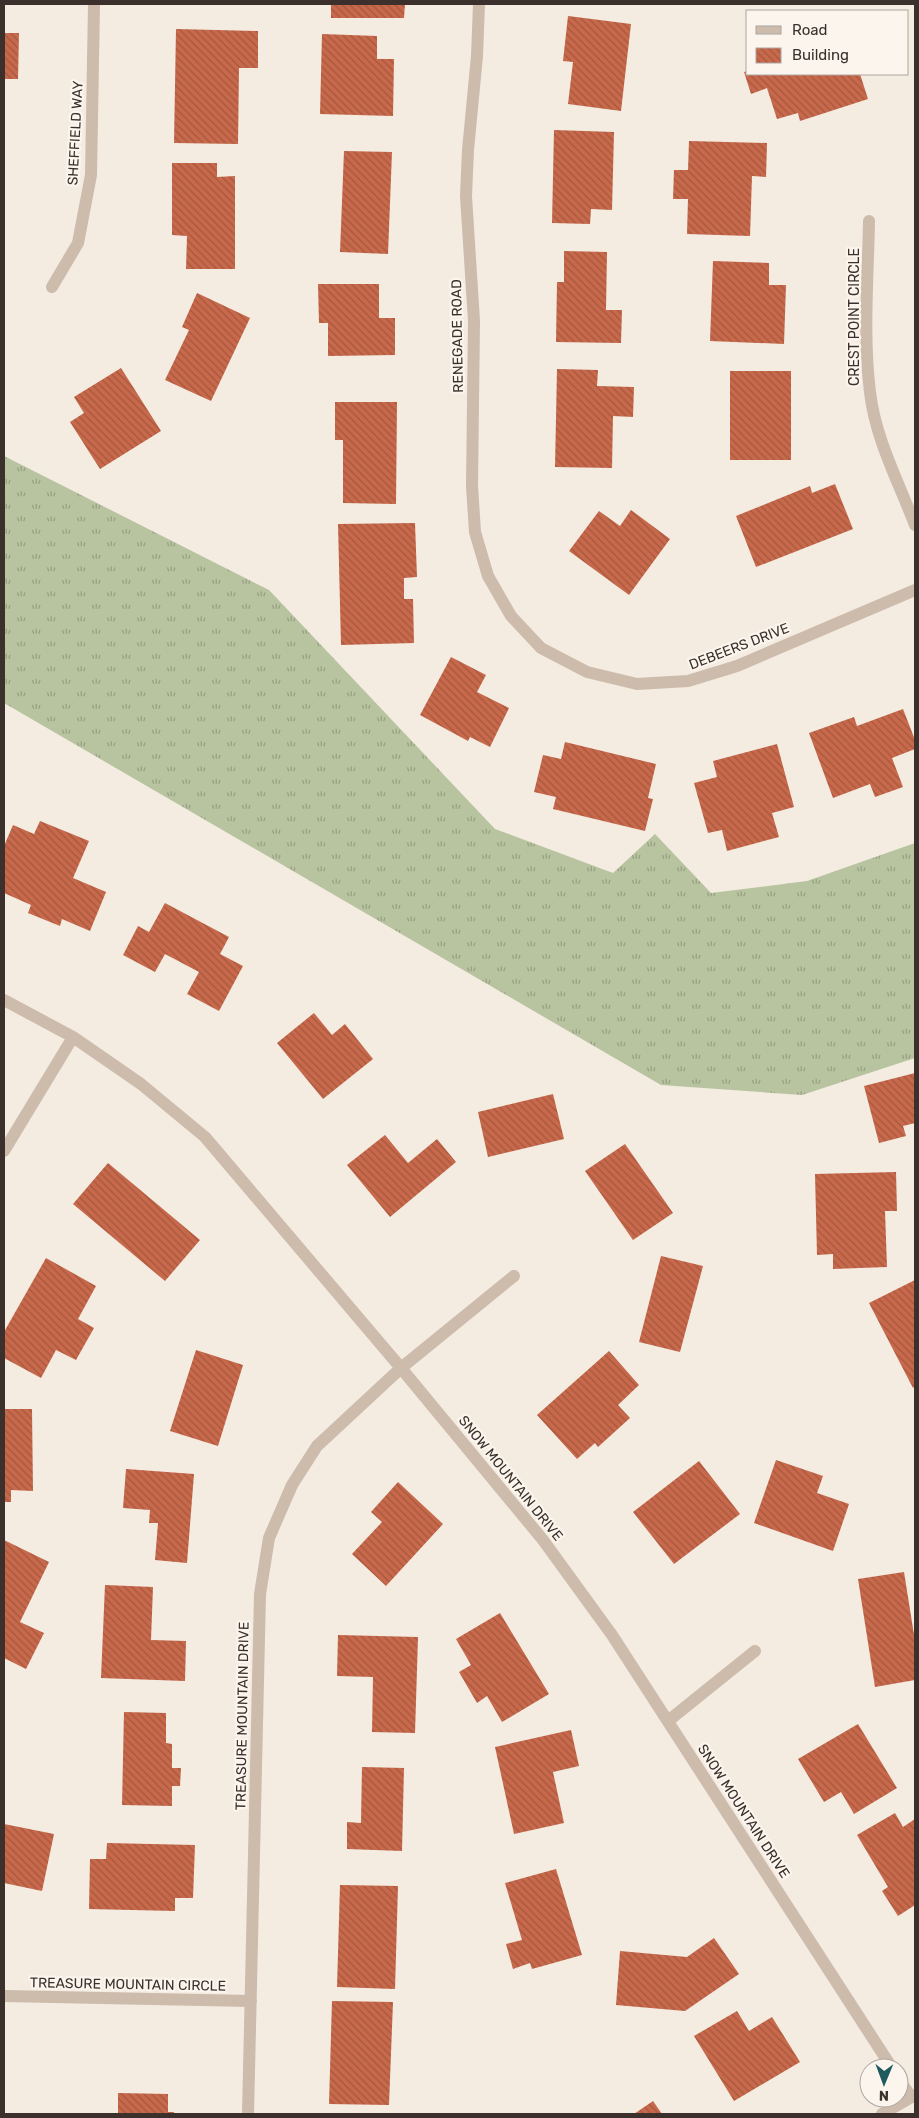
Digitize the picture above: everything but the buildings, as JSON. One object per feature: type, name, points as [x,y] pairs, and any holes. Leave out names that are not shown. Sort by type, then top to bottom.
[{"type":"street","name":"SHEFFIELD WAY","points":[[52,287],[78,243],[91,175],[94,4]]},
{"type":"street","name":"RENEGADE ROAD","points":[[479,4],[477,56],[468,150],[466,196],[474,321],[472,486],[475,532],[488,576],[511,616],[541,648]]},
{"type":"street","name":"CREST POINT CIRCLE","points":[[869,221],[867,322],[870,393],[878,428],[915,525]]},
{"type":"street","name":"DEBEERS DRIVE","points":[[541,648],[587,672],[637,684],[688,681],[737,666],[915,590]]},
{"type":"street","name":"SNOW MOUNTAIN DRIVE","points":[[4,1000],[73,1036],[141,1084],[204,1137],[401,1368],[543,1540],[612,1635],[886,2058]]},
{"type":"street","points":[[4,1151],[73,1036]]},
{"type":"street","points":[[401,1368],[514,1276]]},
{"type":"street","name":"TREASURE MOUNTAIN DRIVE","points":[[248,2114],[260,1594],[269,1538],[292,1485],[316,1446],[401,1368]]},
{"type":"street","points":[[668,1721],[755,1652]]},
{"type":"street","name":"TREASURE MOUNTAIN CIRCLE","points":[[4,1996],[251,2001]]},
{"type":"street","points":[[882,2114],[913,2096]]},
{"type":"green space","points":[[4,456],[269,590],[495,829],[613,873],[655,834],[711,893],[807,881],[915,843],[915,1058],[802,1095],[661,1085],[4,703]]}]
